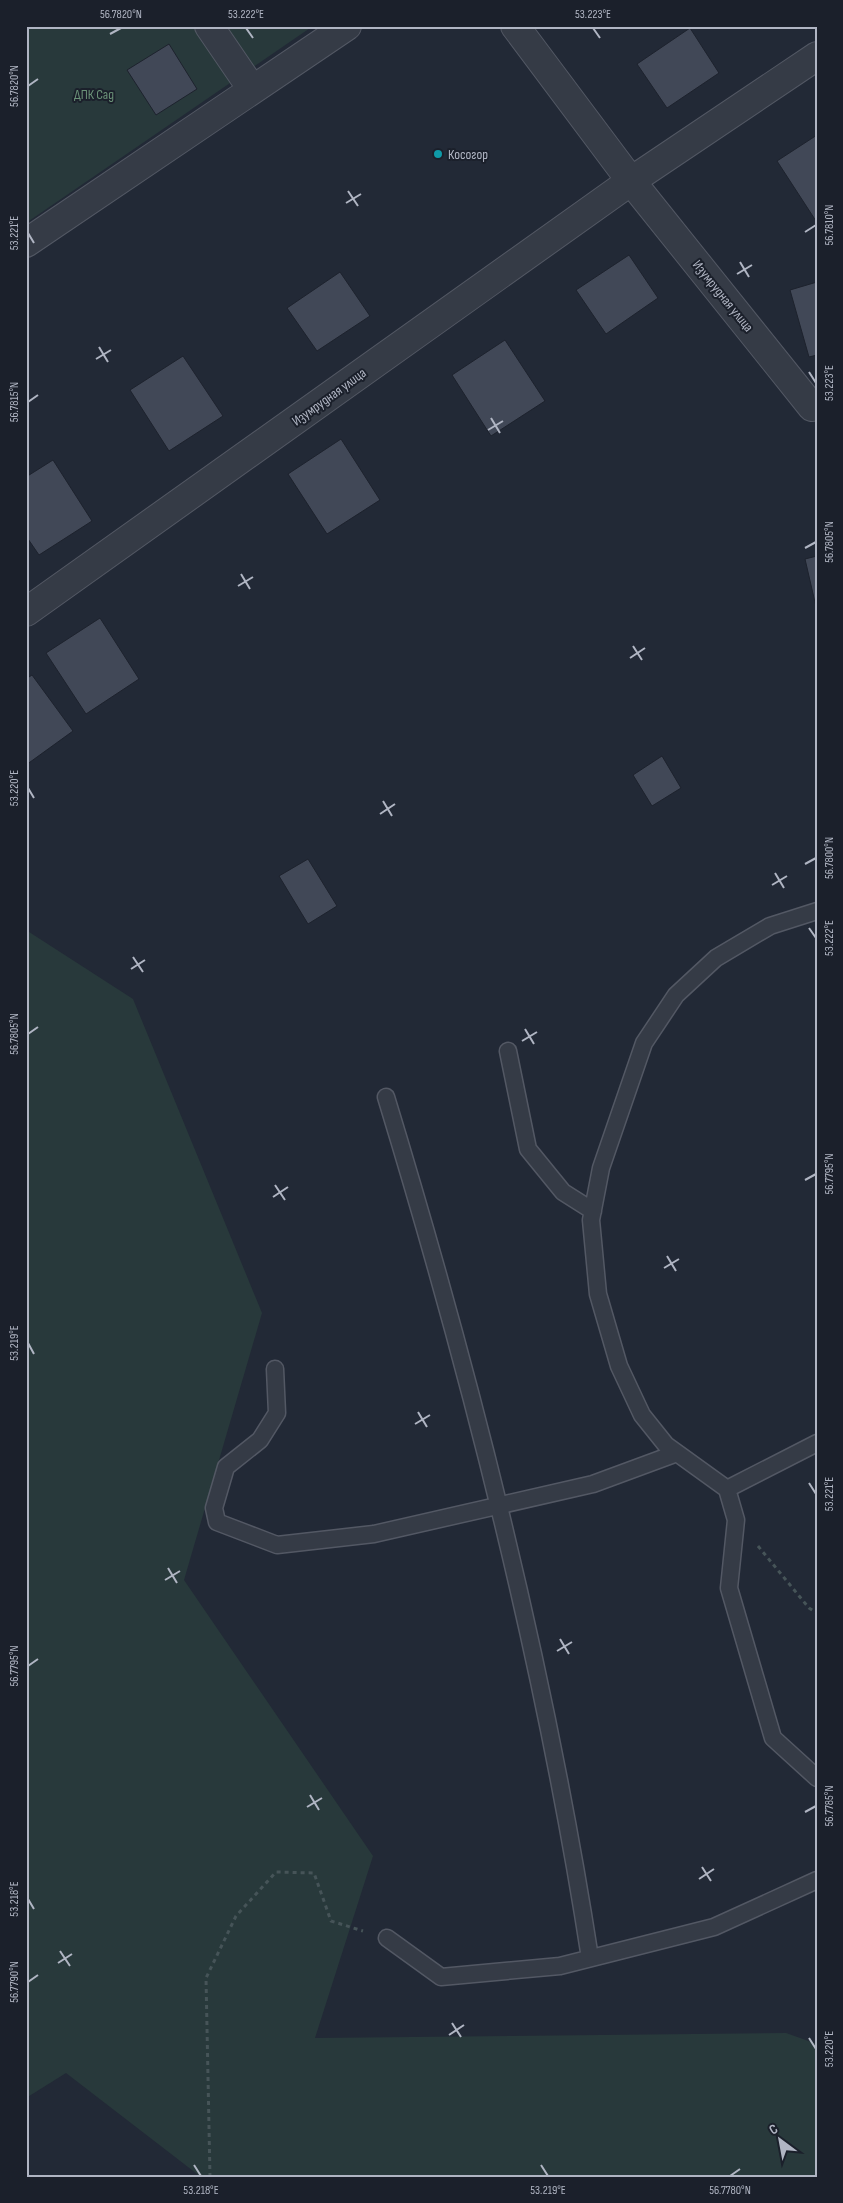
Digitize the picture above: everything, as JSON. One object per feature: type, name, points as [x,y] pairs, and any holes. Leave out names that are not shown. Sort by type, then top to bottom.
[{"type":"street","points":[[209,26],[252,89]]},
{"type":"street","points":[[26,243],[347,26]]},
{"type":"street","name":"Изумрудная улица","points":[[515,26],[631,181],[812,407],[817,405]]},
{"type":"street","name":"Изумрудная улица","points":[[26,612],[631,181],[817,56]]},
{"type":"lane","points":[[817,911],[770,926],[724,954],[676,995],[644,1042],[601,1168],[591,1220],[598,1294],[619,1366],[642,1415],[666,1444],[727,1488],[736,1520],[728,1588],[773,1738],[817,1778]]},
{"type":"lane","points":[[508,1051],[528,1149],[563,1192],[593,1211]]},
{"type":"lane","points":[[386,1097],[421,1213],[500,1506],[526,1617],[576,1869],[590,1958]]},
{"type":"lane","points":[[275,1369],[277,1413],[260,1440],[226,1467],[214,1508],[217,1522],[277,1545],[374,1534],[500,1506],[593,1484],[678,1453]]},
{"type":"lane","points":[[727,1488],[817,1443]]},
{"type":"lane","points":[[387,1938],[441,1977],[560,1966],[714,1927],[817,1880]]},
{"type":"path","points":[[736,1520],[809,1608],[817,1613]]},
{"type":"path","points":[[210,2177],[206,1978],[236,1916],[276,1872],[314,1873],[331,1921],[387,1938]]},
{"type":"green space","name":"ДПК Сад","points":[[26,26],[313,26],[26,223]]},
{"type":"green space","points":[[26,930],[133,999],[262,1313],[184,1580],[373,1856],[315,2038],[786,2033],[817,2044],[817,2177],[201,2177],[66,2073],[26,2098]]},
{"type":"building","points":[[690,28],[719,73],[667,108],[637,64]]},
{"type":"building","points":[[169,44],[197,89],[156,115],[127,70]]},
{"type":"building","points":[[817,135],[817,221],[816,221],[777,161]]},
{"type":"building","points":[[629,255],[658,298],[606,334],[576,290]]},
{"type":"building","points":[[340,272],[370,316],[317,351],[287,308]]},
{"type":"building","points":[[817,282],[817,355],[809,357],[790,290]]},
{"type":"building","points":[[505,340],[545,401],[491,436],[452,375]]},
{"type":"building","points":[[183,356],[223,416],[169,451],[130,390]]},
{"type":"building","points":[[341,439],[380,500],[327,534],[288,474]]},
{"type":"building","points":[[53,460],[92,521],[39,555],[26,536],[26,477]]},
{"type":"building","points":[[817,556],[817,611],[805,559]]},
{"type":"building","points":[[100,618],[139,679],[86,714],[46,653]]},
{"type":"building","points":[[32,675],[73,731],[26,765],[26,679]]},
{"type":"building","points":[[662,756],[681,788],[652,806],[633,775]]},
{"type":"building","points":[[308,859],[337,906],[308,924],[279,876]]},
{"type":"place","name":"Косогор","points":[[438,154]]}]
